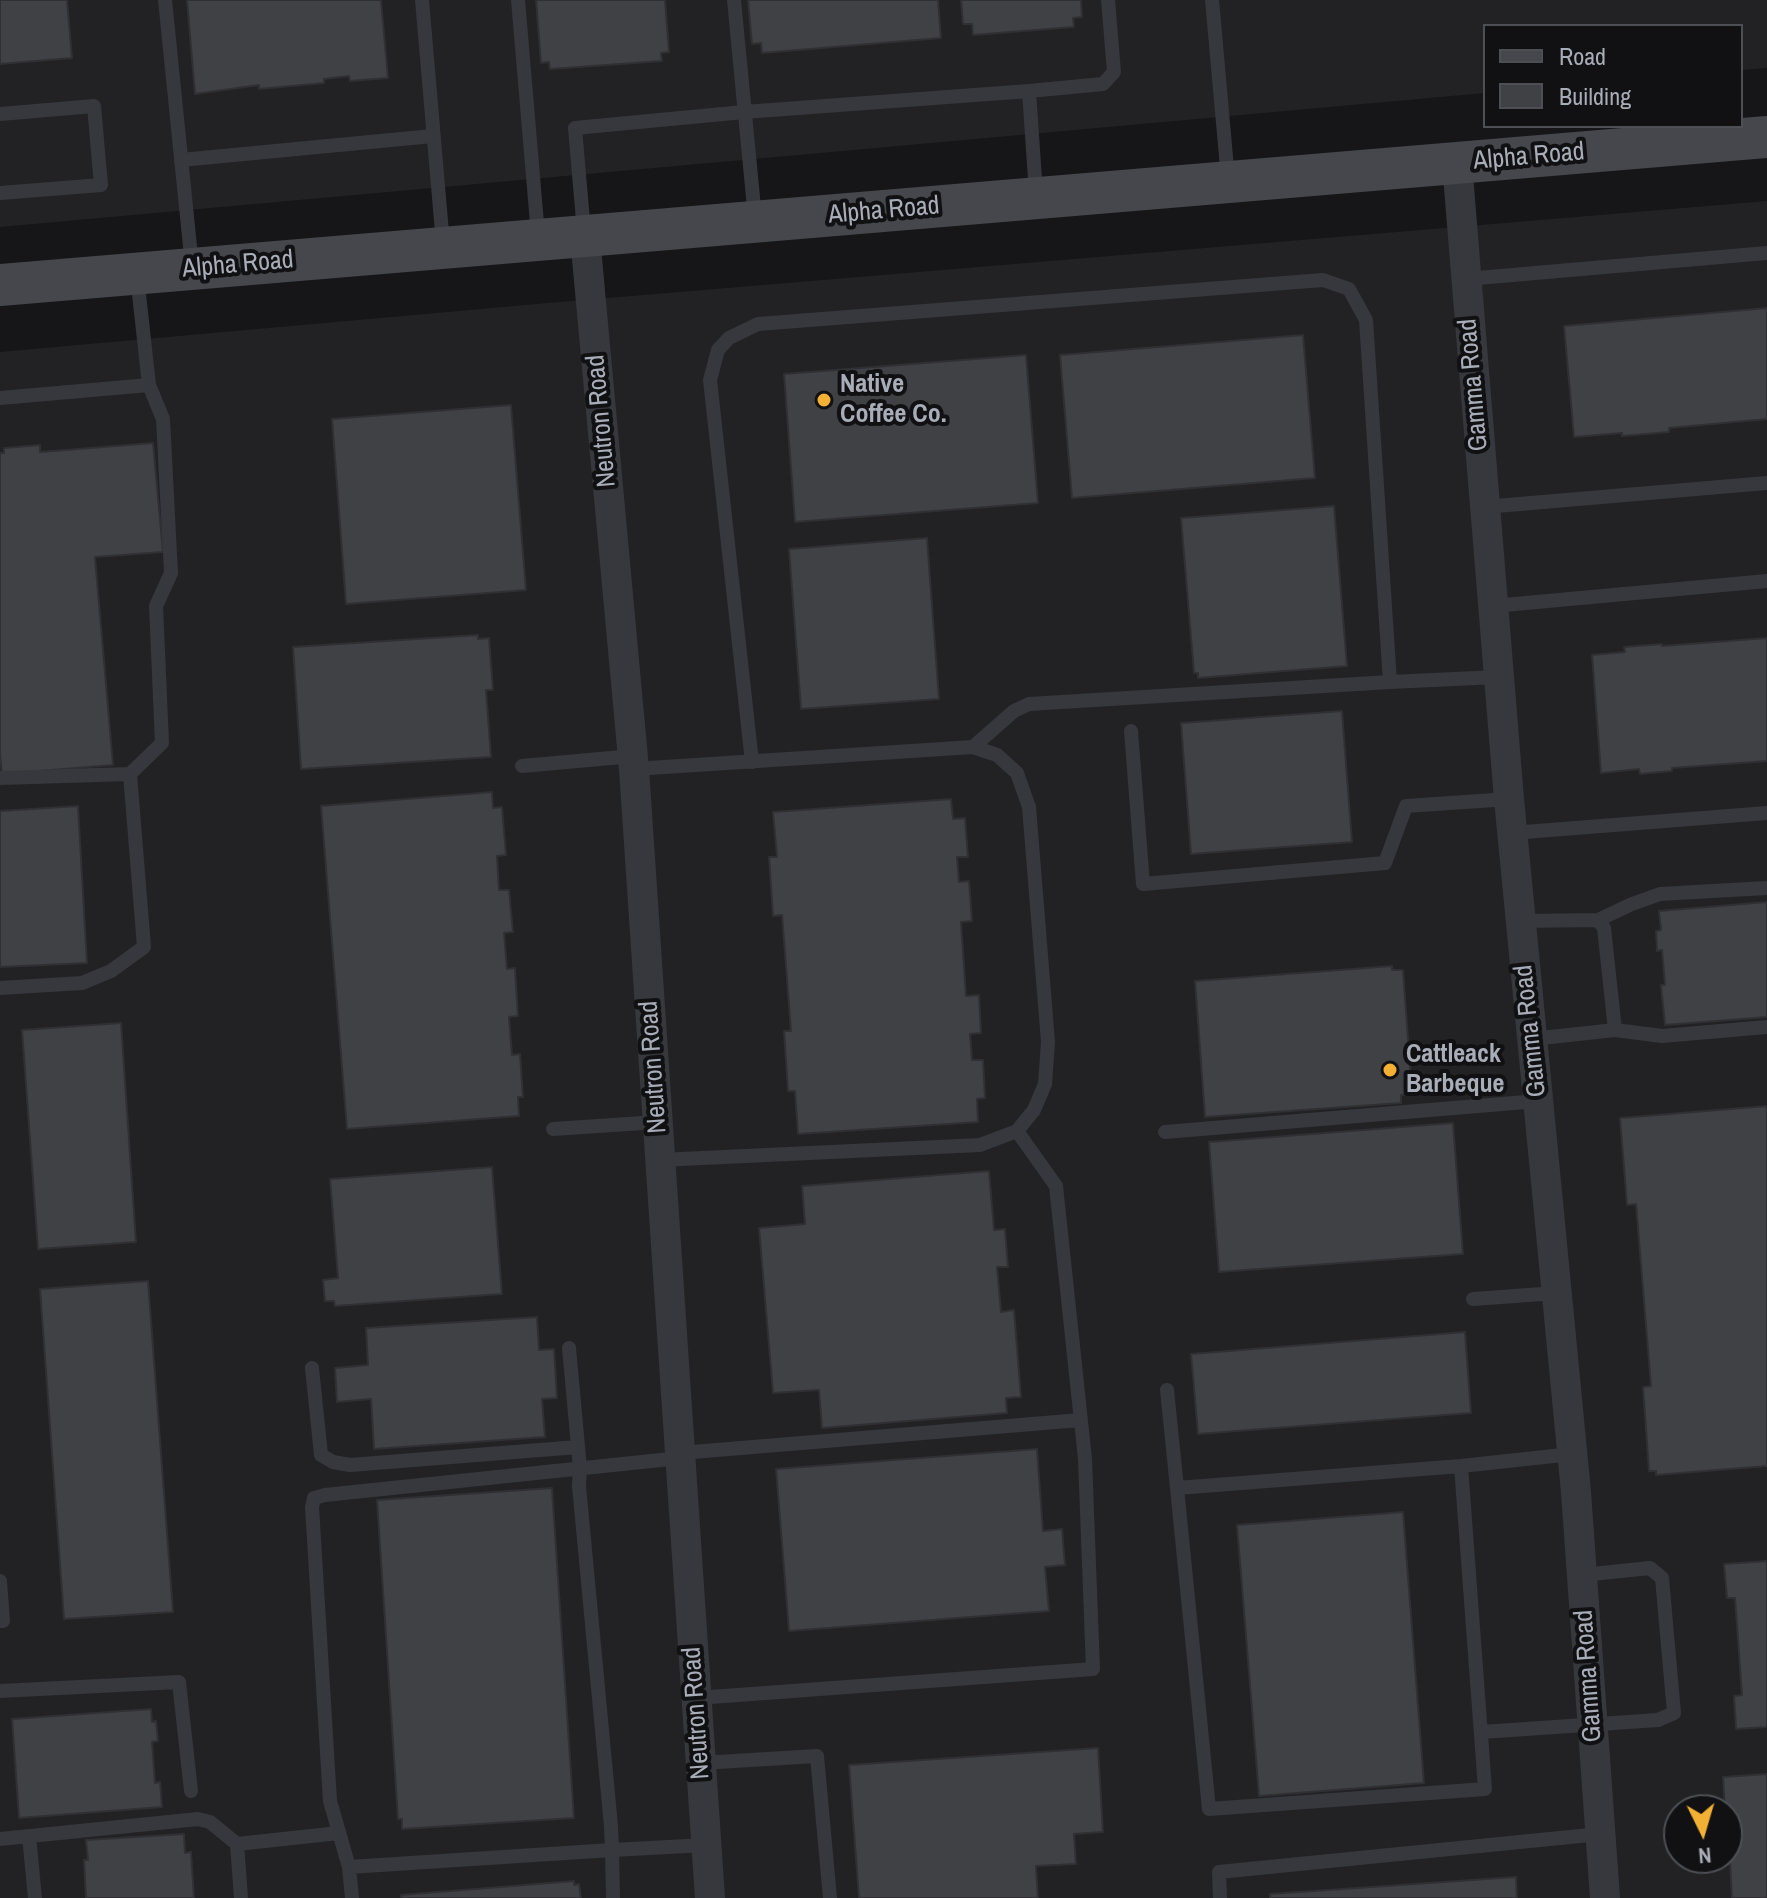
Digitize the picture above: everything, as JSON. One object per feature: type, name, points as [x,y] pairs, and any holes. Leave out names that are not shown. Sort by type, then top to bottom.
[{"type":"street","name":"Alpha Road","points":[[0,285],[1767,137]]},
{"type":"street","name":"Gamma Road","points":[[1457,163],[1498,677],[1572,1454],[1605,1898]]},
{"type":"street","name":"Neutron Road","points":[[585,237],[634,762],[710,1898]]},
{"type":"lane","points":[[165,0],[193,269]]},
{"type":"lane","points":[[422,0],[443,248]]},
{"type":"lane","points":[[518,0],[539,241]]},
{"type":"lane","points":[[734,0],[755,222]]},
{"type":"lane","points":[[585,237],[575,128],[1103,84],[1114,72],[1108,0]]},
{"type":"lane","points":[[1212,0],[1228,183]]},
{"type":"lane","points":[[1029,91],[1036,199]]},
{"type":"lane","points":[[0,114],[94,106],[101,185],[0,193]]},
{"type":"lane","points":[[181,160],[433,136]]},
{"type":"lane","points":[[1466,279],[1767,253]]},
{"type":"lane","points":[[0,778],[130,774],[162,743],[156,606],[171,573],[163,419],[149,385],[137,274]]},
{"type":"lane","points":[[752,762],[710,380],[718,350],[729,338],[758,324],[1323,280],[1349,289],[1366,320],[1390,682]]},
{"type":"lane","points":[[0,398],[149,385]]},
{"type":"lane","points":[[1484,507],[1767,483]]},
{"type":"lane","points":[[1492,606],[1767,581]]},
{"type":"lane","points":[[973,747],[1014,711],[1029,704],[1498,677]]},
{"type":"lane","points":[[1131,731],[1143,884],[1385,863],[1406,806],[1509,799]]},
{"type":"lane","points":[[522,766],[752,762],[973,747],[997,755],[1017,773],[1029,807],[1048,1042],[1045,1084],[1034,1110],[1017,1131],[980,1145],[660,1160]]},
{"type":"lane","points":[[0,988],[82,983],[111,971],[144,947],[130,774]]},
{"type":"lane","points":[[1512,833],[1767,813]]},
{"type":"lane","points":[[1520,921],[1598,920],[1660,894],[1767,888]]},
{"type":"lane","points":[[1598,920],[1604,928],[1615,1030]]},
{"type":"lane","points":[[1532,1039],[1615,1030],[1662,1036],[1767,1027]]},
{"type":"lane","points":[[1165,1132],[1538,1101]]},
{"type":"lane","points":[[553,1129],[658,1122]]},
{"type":"lane","points":[[697,1698],[1093,1669],[1085,1459],[1056,1186],[1017,1131]]},
{"type":"lane","points":[[1473,1299],[1556,1293]]},
{"type":"lane","points":[[569,1348],[611,1826],[613,1898]]},
{"type":"lane","points":[[312,1368],[321,1455],[333,1462],[350,1465],[578,1447]]},
{"type":"lane","points":[[1167,1390],[1209,1809],[1485,1789],[1461,1466]]},
{"type":"lane","points":[[352,1898],[349,1867],[330,1801],[312,1507],[314,1498],[680,1456],[1081,1420]]},
{"type":"lane","points":[[1177,1488],[1461,1466],[1572,1454]]},
{"type":"lane","points":[[1482,1732],[1658,1720],[1674,1713],[1662,1578],[1650,1568],[1582,1575]]},
{"type":"lane","points":[[0,1581],[3,1621],[0,1621]]},
{"type":"lane","points":[[0,1691],[179,1682],[191,1791]]},
{"type":"lane","points":[[701,1763],[817,1756],[830,1898]]},
{"type":"lane","points":[[0,1839],[198,1819],[210,1822],[237,1844],[339,1833]]},
{"type":"lane","points":[[1220,1898],[1219,1872],[1600,1834]]},
{"type":"lane","points":[[29,1836],[35,1898]]},
{"type":"lane","points":[[237,1844],[241,1898]]},
{"type":"lane","points":[[349,1867],[706,1845]]},
{"type":"shaded area","points":[[0,0],[1767,0],[1767,68],[1743,70],[1743,24],[1483,24],[1483,93],[0,227]]},
{"type":"shaded area","points":[[1767,201],[1767,1898],[0,1898],[0,352]]},
{"type":"building","points":[[0,0],[67,0],[72,58],[0,64]]},
{"type":"building","points":[[187,0],[381,0],[388,78],[350,81],[349,76],[324,79],[324,83],[259,89],[259,85],[195,94]]},
{"type":"building","points":[[536,0],[665,0],[669,52],[661,53],[662,61],[550,69],[549,62],[541,63]]},
{"type":"building","points":[[748,0],[938,0],[941,38],[762,53],[761,43],[752,44]]},
{"type":"building","points":[[961,0],[1081,0],[1082,17],[1073,18],[1074,27],[973,35],[972,24],[963,24]]},
{"type":"building","points":[[1767,308],[1767,419],[1669,428],[1669,432],[1574,437],[1564,326]]},
{"type":"building","points":[[1303,335],[1315,478],[1072,498],[1060,355]]},
{"type":"building","points":[[1026,355],[1038,503],[795,522],[784,374]]},
{"type":"building","points":[[511,405],[526,590],[346,604],[332,419]]},
{"type":"building","points":[[153,443],[163,552],[95,557],[113,765],[2,774],[0,453],[4,453],[4,448],[40,445],[40,452]]},
{"type":"building","points":[[1334,506],[1347,666],[1198,678],[1198,673],[1194,673],[1181,518]]},
{"type":"building","points":[[927,538],[939,699],[801,709],[789,549]]},
{"type":"building","points":[[478,635],[478,639],[489,638],[493,690],[486,690],[491,757],[301,769],[293,647]]},
{"type":"building","points":[[1767,638],[1767,761],[1672,768],[1672,771],[1640,774],[1639,769],[1601,773],[1592,655],[1625,652],[1624,647]]},
{"type":"building","points":[[1342,711],[1352,842],[1191,854],[1181,723]]},
{"type":"building","points":[[492,792],[493,808],[502,807],[506,855],[497,856],[499,890],[509,890],[513,932],[504,933],[507,969],[515,968],[518,1016],[509,1017],[512,1055],[520,1054],[523,1097],[518,1097],[519,1116],[347,1129],[321,806]]},
{"type":"building","points":[[951,799],[953,819],[965,818],[968,857],[957,857],[959,882],[969,881],[972,921],[961,922],[966,996],[979,995],[981,1033],[970,1034],[972,1060],[983,1060],[985,1098],[977,1099],[978,1122],[798,1134],[795,1091],[788,1091],[784,1031],[791,1031],[782,915],[773,916],[769,857],[777,857],[773,812]]},
{"type":"building","points":[[78,806],[87,963],[0,967],[0,811]]},
{"type":"building","points":[[1767,902],[1767,1017],[1665,1025],[1662,950],[1657,951],[1656,931],[1661,930],[1659,911]]},
{"type":"building","points":[[1392,966],[1392,970],[1403,970],[1412,1094],[1401,1095],[1401,1103],[1205,1117],[1195,981]]},
{"type":"building","points":[[121,1023],[136,1242],[38,1249],[22,1030]]},
{"type":"building","points":[[1767,1106],[1767,1466],[1656,1475],[1656,1471],[1649,1471],[1643,1387],[1651,1386],[1636,1204],[1627,1205],[1620,1118]]},
{"type":"building","points":[[1453,1123],[1463,1254],[1219,1272],[1209,1142]]},
{"type":"building","points":[[492,1167],[502,1294],[335,1306],[334,1301],[325,1301],[323,1280],[338,1278],[330,1179]]},
{"type":"building","points":[[989,1171],[994,1230],[1005,1229],[1008,1267],[997,1267],[1001,1312],[1014,1310],[1021,1397],[1006,1398],[1007,1413],[822,1428],[819,1390],[773,1393],[759,1228],[805,1224],[802,1186]]},
{"type":"building","points":[[148,1281],[173,1612],[64,1619],[40,1289]]},
{"type":"building","points":[[537,1317],[539,1350],[554,1349],[557,1398],[542,1399],[545,1437],[374,1449],[371,1399],[337,1402],[335,1368],[368,1365],[366,1328]]},
{"type":"building","points":[[1465,1332],[1471,1413],[1198,1434],[1191,1354]]},
{"type":"building","points":[[1037,1449],[1043,1531],[1062,1529],[1065,1565],[1045,1567],[1049,1611],[789,1631],[776,1469]]},
{"type":"building","points":[[552,1488],[574,1818],[402,1829],[402,1819],[398,1819],[377,1500]]},
{"type":"building","points":[[1403,1512],[1424,1783],[1259,1796],[1237,1525]]},
{"type":"building","points":[[1767,1561],[1767,1727],[1736,1729],[1734,1696],[1742,1695],[1735,1598],[1727,1598],[1724,1564]]},
{"type":"building","points":[[151,1709],[158,1741],[152,1742],[155,1783],[160,1782],[162,1807],[19,1818],[12,1719]]},
{"type":"building","points":[[1098,1748],[1103,1832],[1074,1834],[1076,1864],[1036,1866],[1038,1898],[859,1898],[849,1765]]},
{"type":"building","points":[[1767,1774],[1767,1898],[1732,1898],[1731,1874],[1743,1874],[1743,1794],[1724,1794],[1723,1777]]},
{"type":"building","points":[[184,1834],[185,1853],[191,1852],[194,1898],[86,1898],[86,1840]]},
{"type":"building","points":[[1516,1877],[1517,1898],[1270,1898],[1270,1894]]},
{"type":"building","points":[[574,1881],[574,1885],[579,1884],[581,1898],[401,1898],[401,1895]]},
{"type":"place","name":"Native Coffee Co.","points":[[824,400]]},
{"type":"place","name":"Cattleack Barbeque","points":[[1390,1070]]}]
